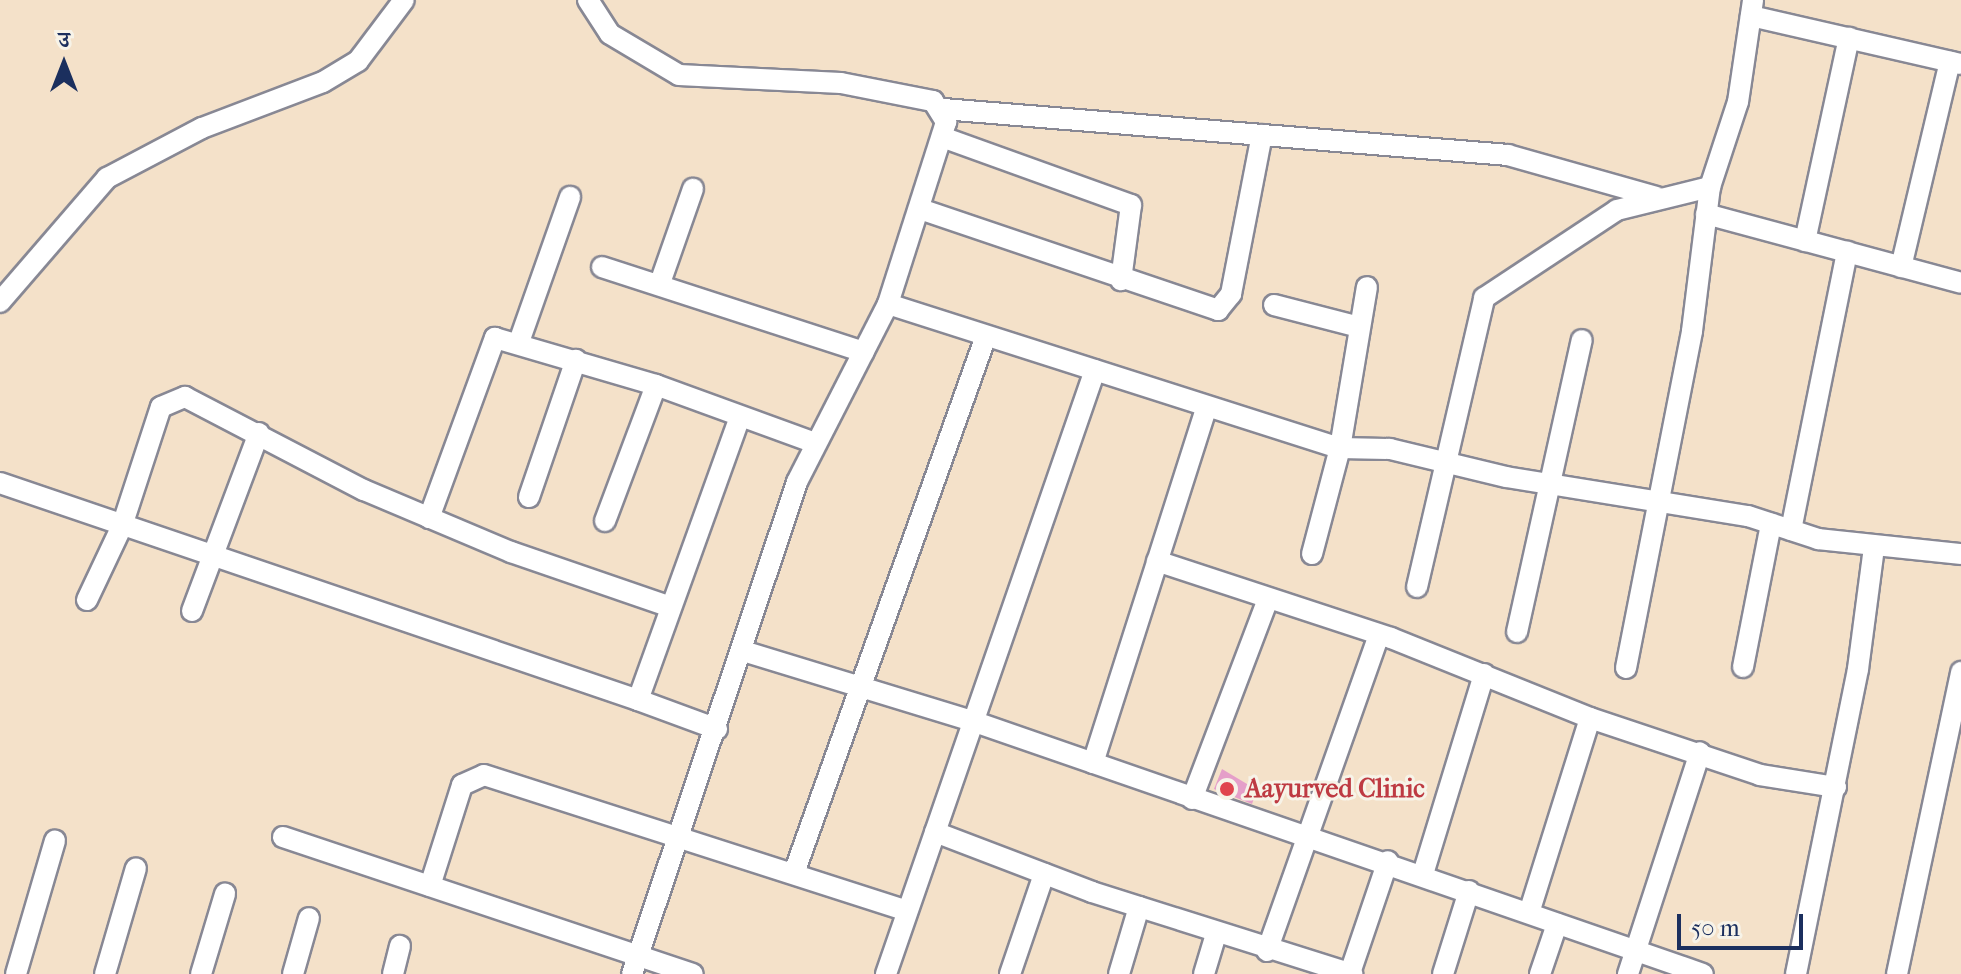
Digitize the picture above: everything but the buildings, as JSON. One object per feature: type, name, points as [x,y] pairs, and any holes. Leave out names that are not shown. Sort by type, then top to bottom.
[{"type":"street","points":[[0,302],[107,178],[189,134],[323,82],[358,61],[404,0]]},
{"type":"street","points":[[588,0],[610,34],[679,75],[841,83],[943,109],[1508,155],[1656,197]]},
{"type":"street","points":[[1626,668],[1654,502],[1692,331],[1710,187],[1738,102],[1752,8],[1849,38],[1956,63],[1901,267]]},
{"type":"street","points":[[1805,241],[1849,38]]},
{"type":"street","points":[[635,965],[813,442],[888,304],[942,137],[943,109]]},
{"type":"street","points":[[920,209],[1205,308],[1226,304],[1262,135]]},
{"type":"street","points":[[942,137],[1131,205],[1121,280]]},
{"type":"street","points":[[1417,587],[1484,298],[1617,210],[1656,197],[1710,187]]},
{"type":"street","points":[[660,283],[693,189]]},
{"type":"street","points":[[519,342],[570,197]]},
{"type":"street","points":[[1706,214],[1961,283]]},
{"type":"street","points":[[1743,667],[1781,527],[1847,252]]},
{"type":"street","points":[[602,267],[660,283],[864,352]]},
{"type":"street","points":[[1312,554],[1340,448],[1367,287]]},
{"type":"street","points":[[888,304],[1206,409],[1340,448],[1444,462],[1874,547],[1961,554]]},
{"type":"street","points":[[1274,305],[1359,327]]},
{"type":"street","points":[[794,873],[986,336]]},
{"type":"street","points":[[429,518],[488,347],[495,338],[519,342],[656,385],[813,442]]},
{"type":"street","points":[[1517,632],[1553,485],[1582,340]]},
{"type":"street","points":[[529,497],[576,360]]},
{"type":"street","points":[[886,974],[1095,370]]},
{"type":"street","points":[[605,521],[656,385]]},
{"type":"street","points":[[87,600],[122,526],[156,420],[171,400],[201,402],[429,518],[671,607]]},
{"type":"street","points":[[1093,763],[1206,409]]},
{"type":"street","points":[[638,700],[740,417]]},
{"type":"street","points":[[192,611],[259,433]]},
{"type":"street","points":[[0,483],[210,558],[717,729]]},
{"type":"street","points":[[1796,974],[1836,787],[1874,547]]},
{"type":"street","points":[[1157,561],[1379,635],[1590,718],[1700,752],[1760,775],[1836,787]]},
{"type":"street","points":[[1192,799],[1268,599]]},
{"type":"street","points":[[1267,951],[1304,833],[1379,635]]},
{"type":"street","points":[[743,651],[975,722],[1192,799],[1388,861],[1557,924],[1630,964],[1703,974]]},
{"type":"street","points":[[1897,974],[1961,672]]},
{"type":"street","points":[[1423,874],[1484,674]]},
{"type":"street","points":[[1529,913],[1590,718]]},
{"type":"street","points":[[1630,964],[1700,752]]},
{"type":"street","points":[[430,886],[470,777],[484,775],[678,840],[794,873],[907,911]]},
{"type":"street","points":[[935,832],[1044,874],[1267,951],[1294,966],[1351,974],[1388,861]]},
{"type":"street","points":[[283,837],[430,886],[635,965],[693,974]]},
{"type":"street","points":[[16,974],[55,841]]},
{"type":"street","points":[[105,974],[136,868]]},
{"type":"street","points":[[1010,974],[1044,874]]},
{"type":"street","points":[[1443,974],[1469,891]]},
{"type":"street","points":[[201,974],[225,894]]},
{"type":"street","points":[[1119,974],[1139,907]]},
{"type":"street","points":[[293,974],[309,918]]},
{"type":"street","points":[[1540,974],[1557,924]]},
{"type":"street","points":[[1204,974],[1216,934]]},
{"type":"street","points":[[393,974],[400,946]]},
{"type":"place","name":"Aayurved Clinic","points":[[1227,789]]}]
